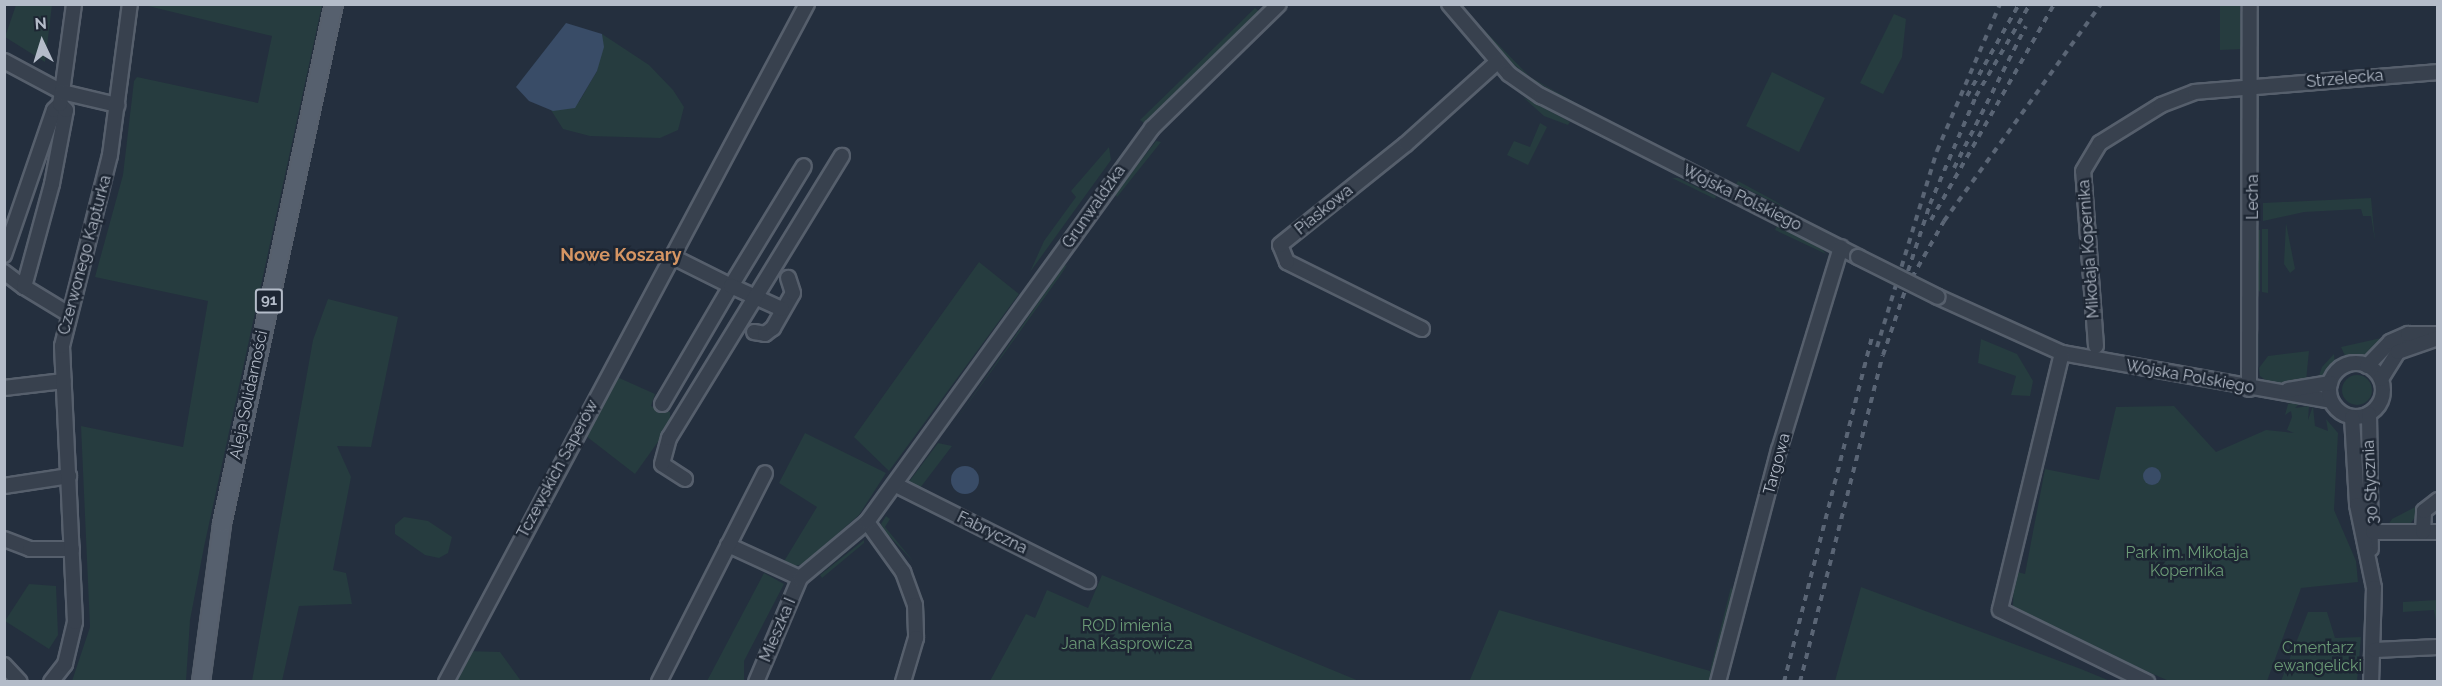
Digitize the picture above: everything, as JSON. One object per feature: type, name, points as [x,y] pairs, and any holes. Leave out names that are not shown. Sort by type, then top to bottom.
[{"type":"main road","name":"Aleja Solidarności","points":[[201,681],[222,524],[334,4]]},
{"type":"street","points":[[4,255],[54,110],[61,98],[74,4]]},
{"type":"street","name":"Czerwonego Kapturka","points":[[51,681],[65,664],[74,630],[64,381],[67,313],[105,183],[130,4]]},
{"type":"street","name":"Tczewskich Saperów","points":[[446,681],[807,4]]},
{"type":"street","name":"Grunwaldzka","points":[[867,522],[896,485],[1152,128],[1279,4]]},
{"type":"street","name":"Wojska Polskiego","points":[[1449,4],[1497,62],[1550,100],[1938,297],[2062,353],[2249,389],[2283,391],[2331,401]]},
{"type":"street","name":"Lecha","points":[[2249,389],[2252,87],[2250,4]]},
{"type":"street","points":[[4,62],[61,98],[117,105]]},
{"type":"street","name":"Piaskowa","points":[[1422,329],[1287,262],[1280,244],[1406,144],[1497,62]]},
{"type":"street","name":"Strzelecka","points":[[2252,87],[2438,72]]},
{"type":"street","name":"Mikołaja Kopernika","points":[[2096,346],[2083,171],[2089,154],[2185,94],[2252,87]]},
{"type":"street","points":[[24,287],[52,184],[66,110],[61,98]]},
{"type":"street","points":[[685,478],[662,464],[669,438],[758,298],[842,156]]},
{"type":"street","points":[[662,404],[804,166]]},
{"type":"street","name":"Targowa","points":[[1718,681],[1779,450],[1841,247]]},
{"type":"street","points":[[673,257],[782,309]]},
{"type":"street","points":[[4,272],[67,313]]},
{"type":"street","points":[[754,332],[765,334],[773,328],[782,309],[794,293],[788,279]]},
{"type":"street","points":[[2367,366],[2390,342],[2408,334],[2438,336]]},
{"type":"street","points":[[2381,379],[2367,366],[2346,365],[2330,383],[2331,401],[2352,417],[2369,414],[2383,395],[2381,379],[2398,352],[2438,336]]},
{"type":"street","points":[[2062,353],[2000,610],[2147,681]]},
{"type":"street","points":[[4,388],[64,381]]},
{"type":"street","name":"Wojska Polskiego","points":[[2283,391],[2330,383]]},
{"type":"street","name":"30 Stycznia","points":[[2369,414],[2375,650],[2371,681]]},
{"type":"street","name":"30 Stycznia","points":[[2352,417],[2357,505],[2371,551]]},
{"type":"street","points":[[658,681],[765,473]]},
{"type":"street","points":[[4,486],[69,476]]},
{"type":"street","name":"Fabryczna","points":[[896,485],[1088,581]]},
{"type":"street","points":[[2423,532],[2424,511],[2438,500]]},
{"type":"street","points":[[728,545],[800,578],[867,522],[903,572],[915,605],[916,638],[903,681]]},
{"type":"street","points":[[2373,532],[2438,532]]},
{"type":"street","points":[[4,539],[30,549],[72,549]]},
{"type":"street","name":"Mieszka I","points":[[756,681],[800,578]]},
{"type":"street","points":[[2375,650],[2438,647]]},
{"type":"street","points":[[4,665],[20,681]]},
{"type":"green space","points":[[16,5],[52,5],[45,62],[5,37]]},
{"type":"green space","points":[[144,5],[322,5],[204,547],[190,620],[186,681],[72,681],[90,627],[81,426],[183,447],[208,301],[95,277],[123,175],[134,81],[137,77],[258,103],[272,36]]},
{"type":"green space","points":[[1460,5],[1530,77],[1606,120],[1535,81],[1513,64]]},
{"type":"green space","points":[[2220,5],[2240,5],[2242,49],[2220,50]]},
{"type":"green space","points":[[1255,8],[1259,11],[1144,123],[1140,120]]},
{"type":"green space","points":[[1894,14],[1906,19],[1902,57],[1883,94],[1860,83]]},
{"type":"green space","points":[[602,34],[649,65],[673,90],[684,107],[678,130],[660,138],[590,136],[563,129],[551,110],[579,102],[597,71]]},
{"type":"green space","points":[[1772,72],[1825,98],[1799,152],[1746,126]]},
{"type":"green space","points":[[1523,97],[1570,122],[1568,125],[1544,116]]},
{"type":"green space","points":[[1540,123],[1547,127],[1528,165],[1507,155],[1514,141],[1530,147]]},
{"type":"green space","points":[[1156,141],[1161,142],[1117,197],[1115,194]]},
{"type":"green space","points":[[1109,147],[1111,160],[1030,272],[1044,241],[1076,197],[1071,191]]},
{"type":"green space","points":[[1672,178],[1678,178],[1716,196],[1715,199]]},
{"type":"green space","points":[[1738,181],[1775,201],[1787,209],[1736,184]]},
{"type":"green space","points":[[2371,198],[2375,241],[2371,216],[2363,216],[2361,209],[2304,212],[2263,221],[2263,203]]},
{"type":"green space","points":[[2286,223],[2295,269],[2290,273],[2284,264]]},
{"type":"green space","points":[[1777,226],[1822,249],[1826,254],[1775,230]]},
{"type":"green space","points":[[2262,229],[2268,229],[2268,293],[2262,292]]},
{"type":"green space","points":[[2258,230],[2260,230],[2260,292],[2258,290]]},
{"type":"green space","points":[[979,262],[1019,294],[889,471],[854,437]]},
{"type":"green space","points":[[1067,265],[1060,276],[952,426],[1064,266]]},
{"type":"green space","points":[[328,299],[398,317],[371,447],[337,446],[351,477],[333,570],[346,573],[352,604],[299,606],[282,681],[252,681],[313,340]]},
{"type":"green space","points":[[2386,337],[2362,358],[2346,358],[2341,347]]},
{"type":"green space","points":[[1981,339],[2017,354],[2033,381],[2030,396],[2011,395],[2016,376],[1978,363]]},
{"type":"green space","points":[[2309,351],[2306,381],[2272,385],[2260,376],[2259,368],[2268,356]]},
{"type":"green space","points":[[2334,354],[2335,365],[2318,379],[2322,367]]},
{"type":"green space","points":[[2357,375],[2368,379],[2372,390],[2368,401],[2357,405],[2346,401],[2342,390],[2346,379]]},
{"type":"green space","points":[[617,377],[655,394],[651,406],[670,412],[670,425],[635,474],[586,436]]},
{"type":"green space","name":"Park im. Mikołaja Kopernika","points":[[2304,399],[2295,408],[2309,406],[2308,420],[2313,406],[2315,426],[2328,431],[2326,419],[2338,433],[2334,510],[2356,561],[2358,582],[2301,588],[2267,681],[2169,681],[2022,617],[2013,606],[2014,571],[2025,574],[2045,469],[2099,480],[2116,407],[2174,406],[2216,452],[2266,430],[2294,433],[2287,430],[2292,417],[2291,411],[2285,415],[2288,404]]},
{"type":"green space","points":[[805,433],[886,473],[859,515],[803,564],[791,567],[783,563],[817,507],[779,483]]},
{"type":"green space","points":[[938,443],[952,446],[917,492],[908,483]]},
{"type":"green space","points":[[2425,502],[2411,523],[2388,525],[2392,519]]},
{"type":"green space","points":[[886,516],[890,519],[885,527],[914,562],[886,533],[881,524]]},
{"type":"green space","points":[[404,517],[428,521],[452,537],[448,553],[439,558],[425,555],[395,534],[395,525]]},
{"type":"green space","points":[[864,540],[864,543],[822,578],[820,575]]},
{"type":"green space","points":[[764,573],[784,584],[744,661],[744,681],[707,681]]},
{"type":"green space","name":"ROD imienia Jana Kasprowicza","points":[[1102,575],[1359,681],[990,681],[1026,614],[1035,618],[1047,590],[1088,608]]},
{"type":"green space","points":[[1751,581],[1745,615],[1723,682]]},
{"type":"green space","points":[[29,584],[56,586],[58,635],[49,649],[5,621]]},
{"type":"green space","points":[[1731,587],[1735,595],[1713,681],[1469,682],[1499,610],[1710,671]]},
{"type":"green space","points":[[1861,587],[2081,669],[2110,681],[1835,681]]},
{"type":"green space","points":[[2437,600],[2437,626],[2434,610],[2403,612],[2403,602]]},
{"type":"green space","name":"Cmentarz ewangelicki","points":[[2308,612],[2327,612],[2335,638],[2361,637],[2357,681],[2281,681]]},
{"type":"green space","points":[[466,651],[500,652],[521,681],[448,682]]},
{"type":"water","points":[[566,23],[602,34],[604,47],[597,71],[575,108],[553,111],[529,101],[516,87]]},
{"type":"water","points":[[965,466],[975,470],[979,480],[975,490],[965,494],[955,490],[951,480],[955,470]]},
{"type":"water","points":[[2152,467],[2160,472],[2161,476],[2156,484],[2152,485],[2144,480],[2143,476],[2148,468]]},
{"type":"railway","points":[[1877,347],[1937,151],[2000,4]]},
{"type":"railway","points":[[1967,96],[2019,4]]},
{"type":"railway","points":[[1908,271],[1930,204],[1976,96],[2030,4]]},
{"type":"railway","points":[[1931,220],[2054,4]]},
{"type":"railway","points":[[1800,682],[1883,355],[1906,288],[1944,221],[2101,4]]},
{"type":"railway","points":[[1954,168],[2026,26]]},
{"type":"railway","points":[[1784,682],[1872,336]]},
{"type":"district","name":"Nowe Koszary","points":[[621,255]]}]
